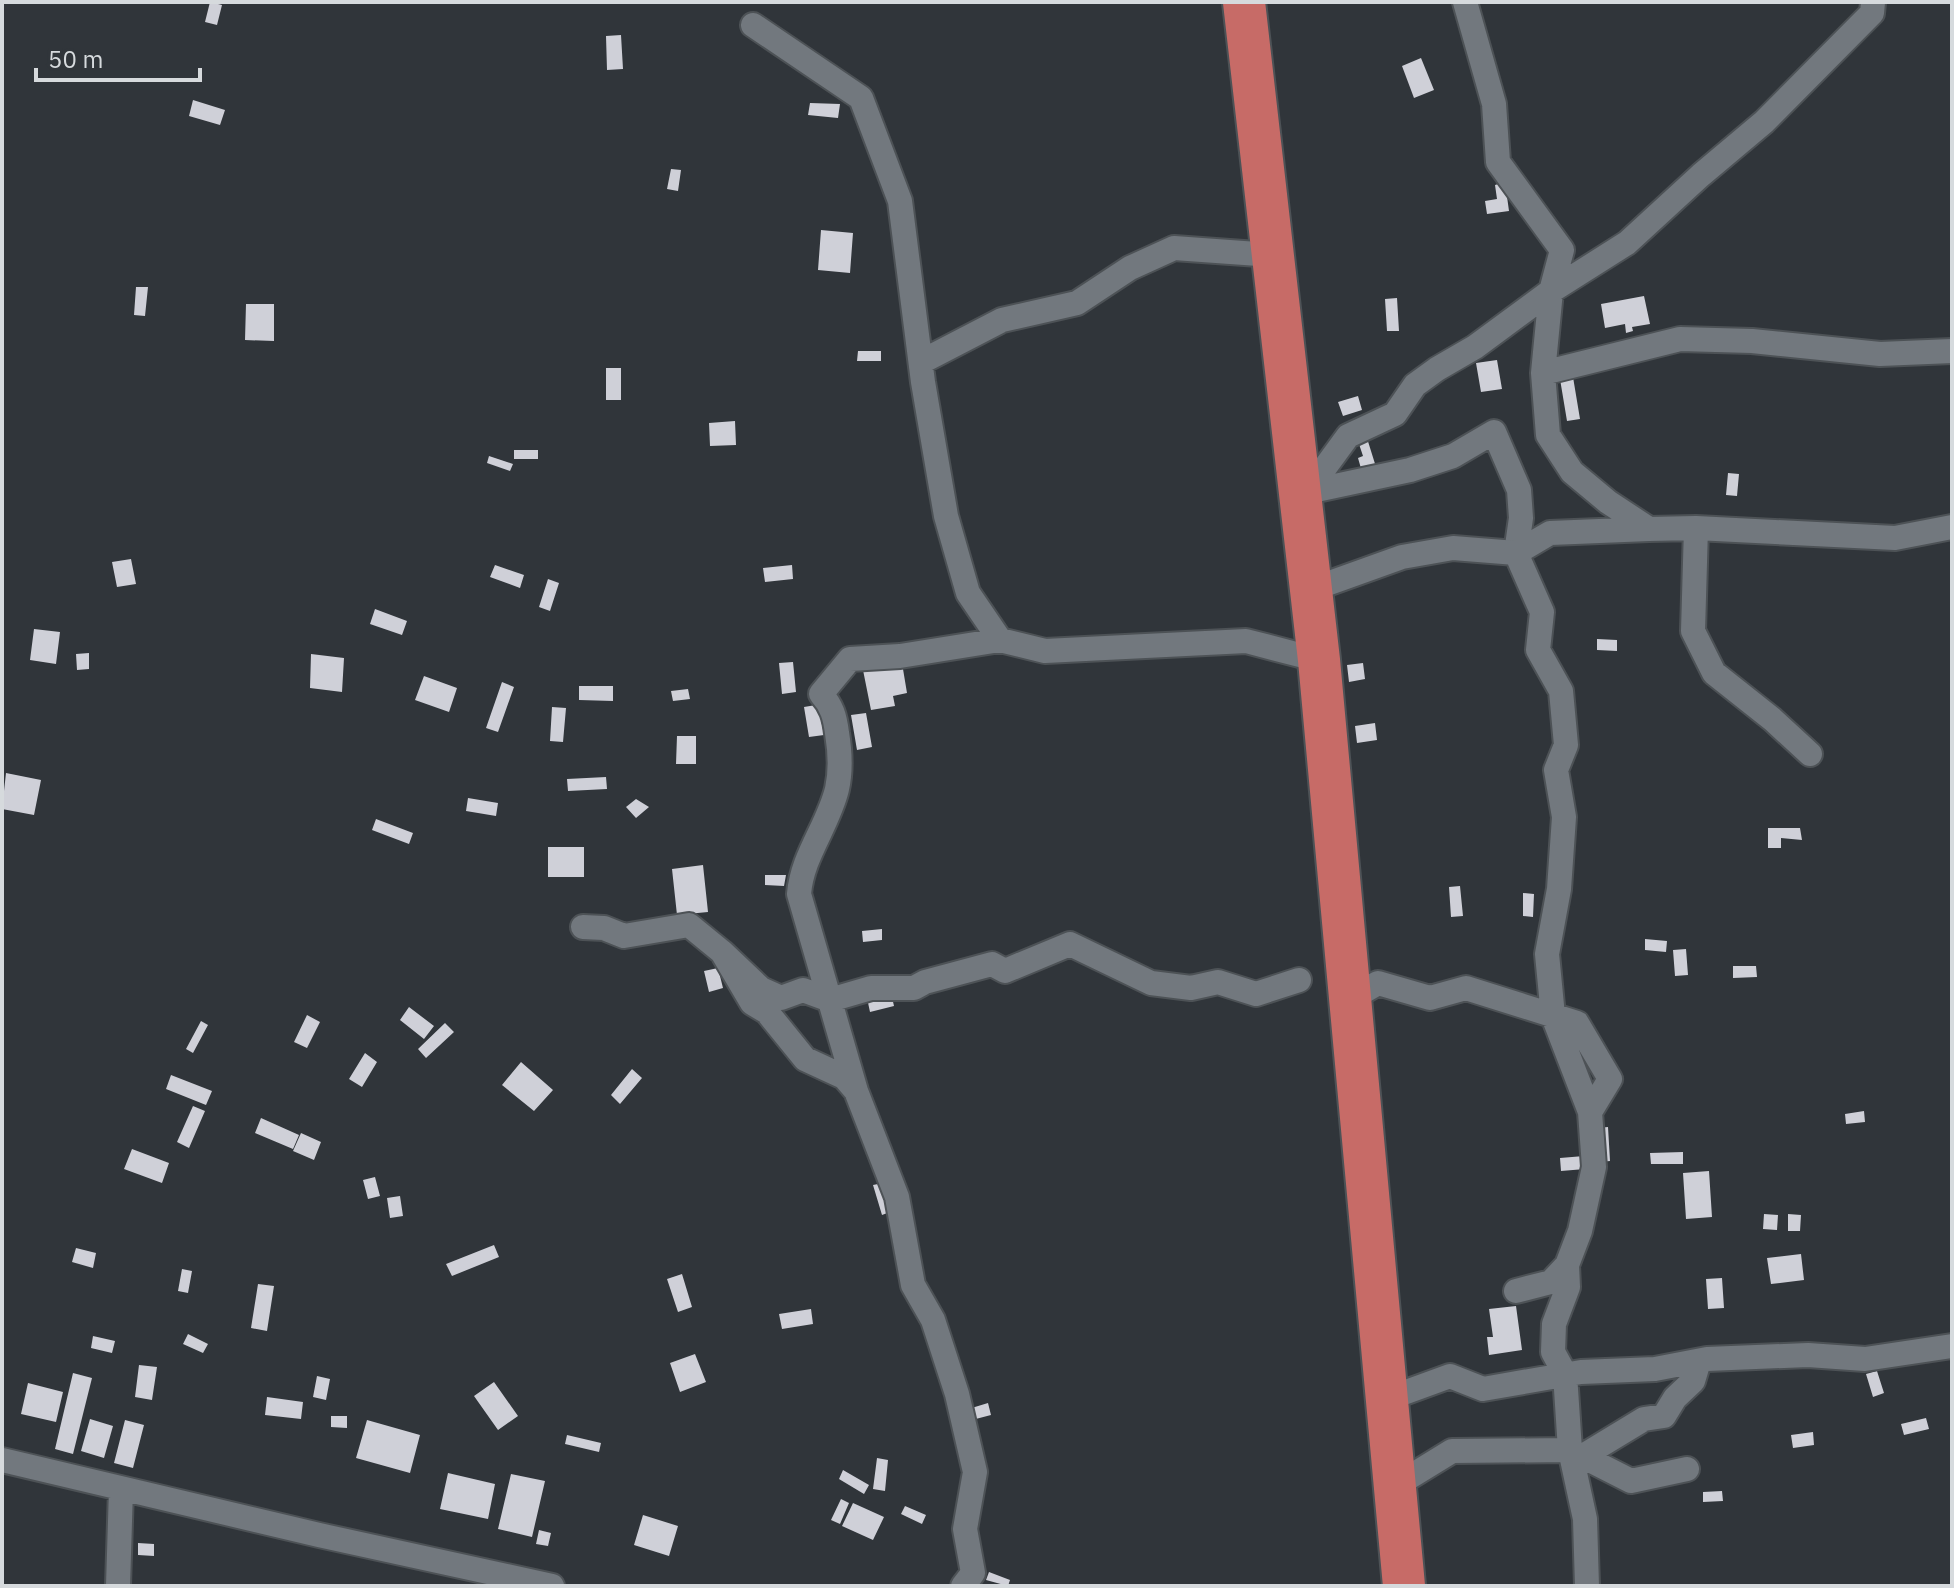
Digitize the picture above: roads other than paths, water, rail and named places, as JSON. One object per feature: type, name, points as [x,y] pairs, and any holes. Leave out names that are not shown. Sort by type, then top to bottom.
[{"type":"highway","points":[[1244,2],[1305,507],[1310,590],[1404,1586]]},
{"type":"street","points":[[1465,2],[1494,104],[1498,162],[1562,250],[1551,291],[1543,373],[1548,435],[1572,472],[1608,502],[1649,529]]},
{"type":"street","points":[[1305,507],[1348,436],[1395,414],[1415,385],[1475,347],[1551,291],[1627,243],[1764,122],[1872,13],[1873,2]]},
{"type":"street","points":[[753,25],[861,98],[900,201],[921,362],[946,516],[968,593],[1000,640]]},
{"type":"street","points":[[921,362],[1002,320],[1077,303],[1130,268],[1174,248],[1273,255]]},
{"type":"street","points":[[1543,373],[1680,339],[1752,341],[1880,354],[1952,351]]},
{"type":"street","points":[[1305,507],[1453,456],[1494,432],[1519,490],[1521,518],[1516,553],[1542,612],[1538,650],[1561,691],[1566,745],[1556,770],[1564,817],[1559,889],[1547,954],[1553,1016],[1590,1112],[1594,1167],[1580,1231],[1567,1265],[1551,1282],[1516,1291]]},
{"type":"street","points":[[1310,590],[1402,557],[1453,548],[1516,553],[1550,533],[1696,528],[1895,538],[1952,527]]},
{"type":"street","points":[[1696,528],[1693,631],[1714,673],[1810,754]]},
{"type":"street","points":[[963,1586],[973,1573],[965,1529],[975,1472],[957,1394],[933,1320],[913,1285],[897,1197],[856,1091],[799,894],[801,874],[837,789],[840,753],[835,717],[821,694],[850,659],[900,656],[1000,640],[1045,651],[1246,641],[1319,660]]},
{"type":"street","points":[[583,927],[604,928],[624,936],[689,925],[761,989],[781,998],[803,990],[830,1000],[871,988],[914,988],[925,982],[992,964],[1005,971],[1070,944],[1151,983],[1191,988],[1218,982],[1256,994],[1299,980]]},
{"type":"street","points":[[722,952],[752,1003],[767,1012],[805,1059],[844,1077],[856,1091]]},
{"type":"street","points":[[1350,999],[1378,983],[1430,998],[1466,988],[1553,1016]]},
{"type":"street","points":[[1567,1265],[1568,1287],[1554,1324],[1553,1352],[1565,1374],[1585,1458],[1587,1586]]},
{"type":"street","points":[[1387,1399],[1450,1376],[1483,1389],[1565,1374],[1655,1369],[1699,1361],[1808,1355],[1865,1359],[1952,1346]]},
{"type":"street","points":[[1585,1458],[1644,1419],[1664,1416],[1675,1398],[1693,1381],[1699,1361]]},
{"type":"street","points":[[1395,1486],[1452,1451],[1585,1458],[1631,1481],[1687,1469]]},
{"type":"street","points":[[2,1460],[552,1586]]},
{"type":"street","points":[[118,1586],[121,1489]]}]
